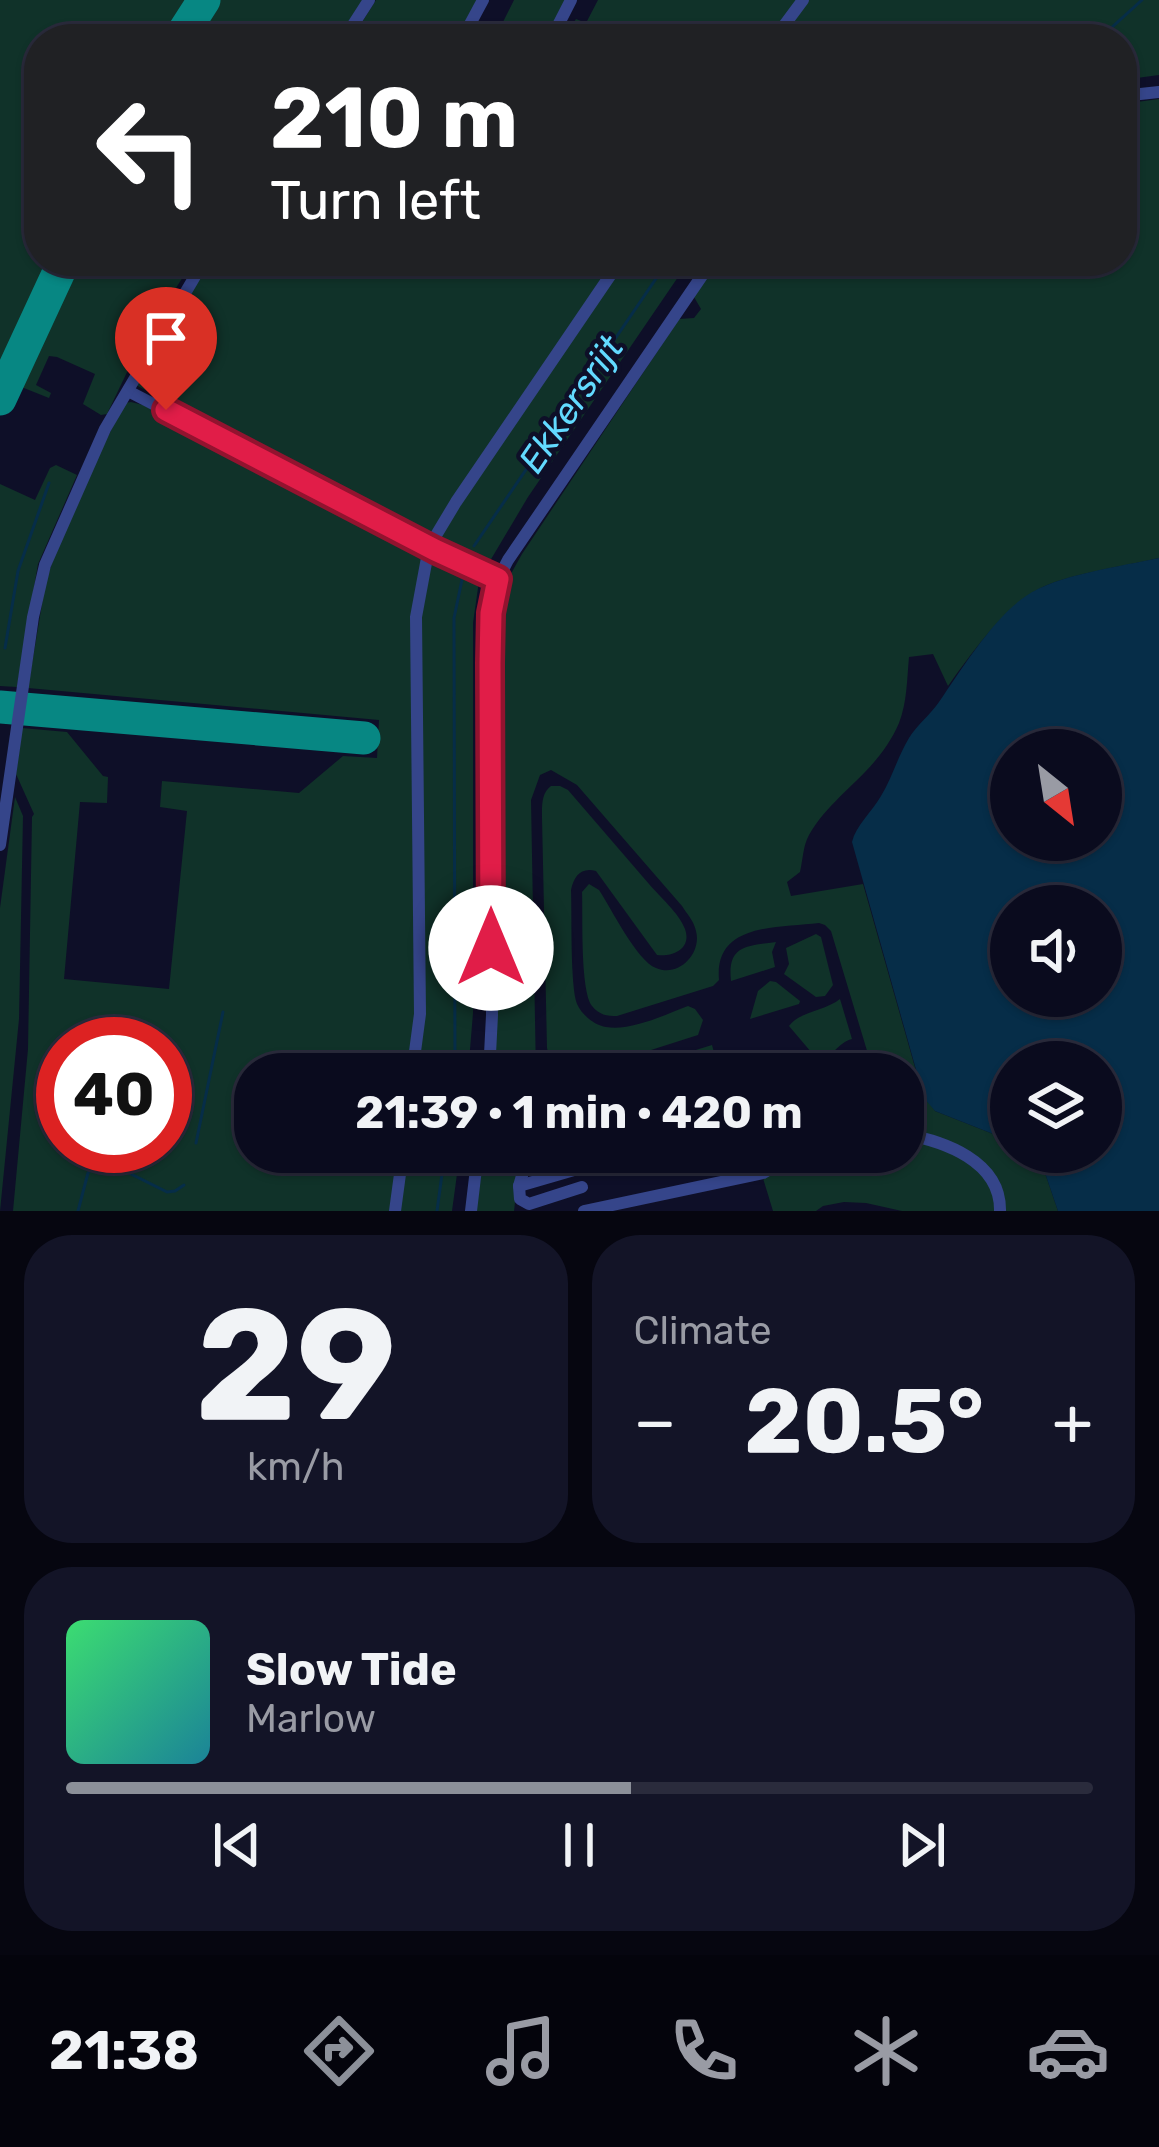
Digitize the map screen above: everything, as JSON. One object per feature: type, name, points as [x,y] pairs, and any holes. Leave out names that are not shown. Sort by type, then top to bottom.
[{"type":"street","points":[[0,844],[45,565],[105,429],[196,276]]},
{"type":"street","points":[[414,1053],[419,1014],[416,617],[429,547],[610,276]]},
{"type":"street","points":[[490,1053],[490,630],[498,579],[702,276]]},
{"type":"street","points":[[128,391],[498,579]]},
{"type":"street","points":[[924,1137],[970,1158],[998,1188],[1000,1211]]},
{"type":"street","points":[[395,1211],[401,1173]]},
{"type":"street","points":[[471,1211],[476,1173]]},
{"type":"street","points":[[523,1173],[520,1199],[529,1204],[582,1187]]},
{"type":"street","points":[[519,1186],[564,1173]]},
{"type":"street","points":[[584,1211],[763,1173]]},
{"type":"green space","points":[[0,0],[189,0],[174,24],[24,24],[24,276],[44,276],[0,373]]},
{"type":"green space","points":[[217,0],[363,0],[348,24],[202,24]]},
{"type":"green space","points":[[376,0],[477,0],[465,24],[361,24]]},
{"type":"green space","points":[[514,0],[568,0],[556,24],[502,24]]},
{"type":"green space","points":[[598,0],[1159,0],[1159,75],[1137,78],[1137,24],[573,24],[576,19],[586,23]]},
{"type":"green space","points":[[1159,99],[1159,558],[1039,589],[1001,619],[948,686],[933,654],[909,657],[904,707],[890,741],[819,820],[807,839],[800,872],[787,882],[791,896],[863,884],[911,1053],[868,1053],[831,931],[819,923],[768,928],[737,938],[720,961],[719,980],[713,986],[617,1016],[595,1009],[588,997],[583,951],[582,892],[589,884],[599,890],[633,945],[656,968],[673,970],[687,962],[696,947],[696,931],[682,906],[577,785],[551,770],[540,775],[531,800],[536,1053],[493,1053],[495,616],[503,588],[522,554],[679,319],[694,318],[701,309],[694,297],[708,276],[1137,276],[1137,102]]},
{"type":"green space","points":[[70,276],[184,276],[140,345],[107,414],[83,404],[95,374],[57,357],[49,356],[36,385],[51,393],[49,398],[19,386]]},
{"type":"green space","points":[[201,276],[679,276],[528,497],[484,571],[134,384]]},
{"type":"green space","points":[[131,402],[479,581],[473,623],[470,1053],[234,1053],[234,1173],[457,1173],[452,1211],[13,1211],[28,1049],[34,814],[16,774],[22,728],[67,732],[108,777],[107,803],[80,802],[64,979],[169,989],[187,811],[160,807],[162,781],[299,793],[343,756],[377,758],[379,720],[28,688],[46,580],[73,505],[125,403]]},
{"type":"green space","points":[[56,465],[77,475],[38,564],[17,687],[0,686],[0,484],[35,500],[50,468]]},
{"type":"green space","points":[[548,789],[568,790],[674,911],[686,936],[680,950],[657,955],[596,871],[579,874],[571,890],[573,982],[579,1008],[597,1024],[616,1028],[688,1006],[703,1020],[698,1035],[642,1053],[549,1053],[542,818]]},
{"type":"green space","points":[[15,797],[23,816],[19,1019],[0,1211],[0,908]]},
{"type":"green space","points":[[816,934],[821,937],[833,985],[825,996],[816,997],[784,974],[789,964],[786,948]]},
{"type":"green space","points":[[776,942],[775,967],[731,981],[736,954]]},
{"type":"green space","points":[[770,981],[799,1004],[750,1019],[758,991]]},
{"type":"green space","points":[[840,999],[852,1039],[831,1053],[812,1053],[789,1026]]},
{"type":"green space","points":[[712,1045],[714,1053],[686,1053]]},
{"type":"green space","points":[[924,1092],[935,1111],[990,1133],[990,1173],[1045,1173],[1058,1211],[902,1211],[844,1202],[816,1211],[773,1211],[761,1173],[924,1173]]},
{"type":"green space","points":[[481,1173],[519,1173],[514,1211],[476,1211]]},
{"type":"water","points":[[1159,558],[1159,1211],[1058,1211],[1045,1173],[1122,1173],[1122,1041],[990,1041],[990,1133],[935,1111],[924,1098],[924,1053],[911,1053],[852,842],[912,733],[990,631],[1026,596],[1090,572]]},
{"type":"waterway","name":"Ekkersrijt","points":[[1116,24],[1142,0]]},
{"type":"waterway","name":"Ekkersrijt","points":[[474,546],[658,276]]},
{"type":"waterway","name":"Ekkersrijt","points":[[5,648],[18,571],[49,483]]},
{"type":"waterway","name":"Ekkersrijt","points":[[455,1053],[454,618],[463,575]]},
{"type":"waterway","points":[[196,1143],[223,1012]]},
{"type":"waterway","points":[[78,1211],[93,1167],[113,1165],[167,1192],[184,1185]]},
{"type":"waterway","name":"Ekkersrijt","points":[[437,1211],[442,1173]]},
{"type":"taxiway","points":[[189,24],[204,0]]},
{"type":"taxiway","points":[[0,399],[57,276]]},
{"type":"taxiway","points":[[0,707],[364,738]]},
{"type":"route","points":[[166,410],[498,579],[491,613],[490,663],[491,948]]}]
